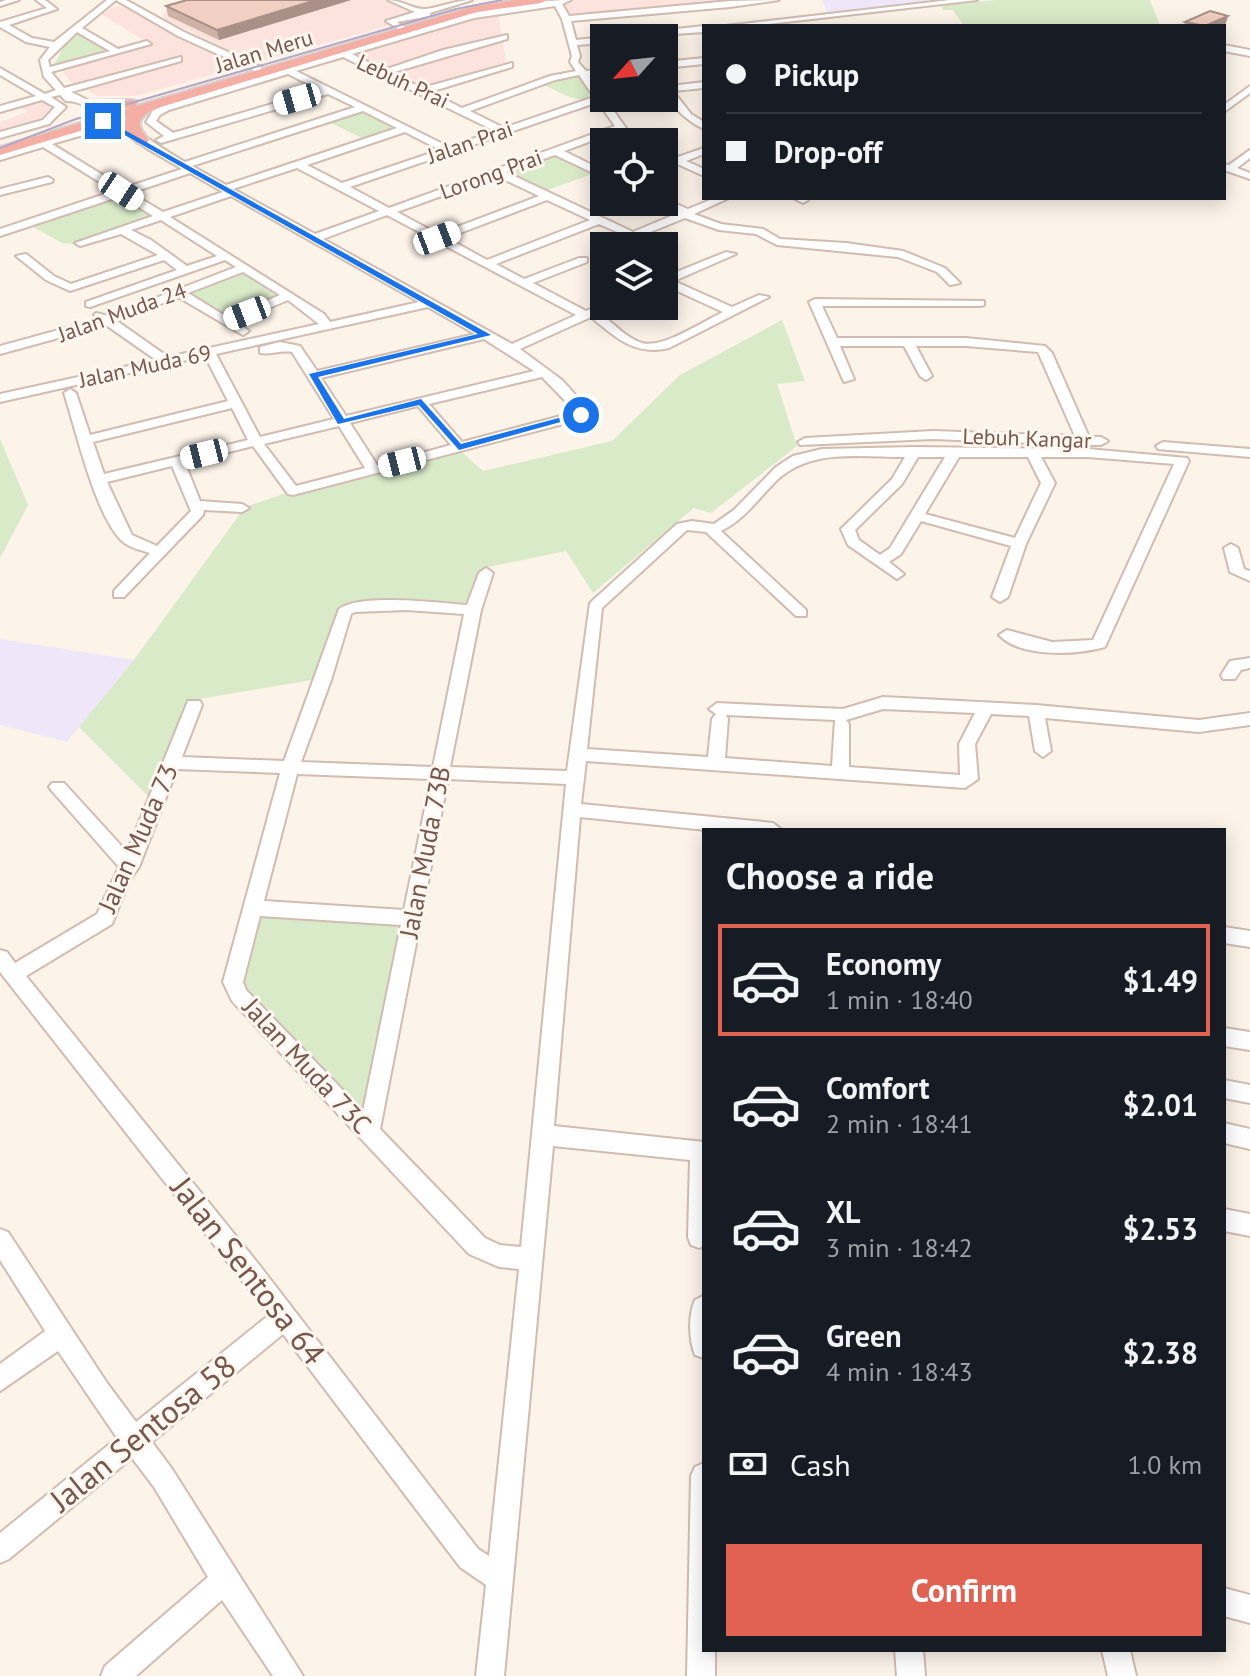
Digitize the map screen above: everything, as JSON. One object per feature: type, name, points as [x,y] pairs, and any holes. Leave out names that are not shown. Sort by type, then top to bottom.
[{"type":"highway","name":"Jalan Meru","points":[[0,144],[402,28],[430,15],[472,2],[513,0]]},
{"type":"highway","name":"Jalan Meru","points":[[0,154],[59,134],[94,117],[175,100],[288,70],[476,9],[538,0]]},
{"type":"highway","points":[[258,69],[276,68],[344,52]]},
{"type":"highway","points":[[145,142],[131,128],[134,116],[145,108],[175,100]]},
{"type":"highway","points":[[94,117],[124,133]]},
{"type":"street","points":[[0,4],[15,0]]},
{"type":"street","points":[[1,25],[53,9],[40,0]]},
{"type":"street","points":[[112,0],[56,45],[44,60],[45,71],[62,91],[94,117],[145,142],[511,349],[545,372],[584,411],[581,415],[459,447],[373,469],[290,490],[256,442],[211,356],[289,347],[296,349],[373,469]]},
{"type":"street","points":[[120,0],[146,11],[162,11],[157,15],[163,23]]},
{"type":"street","points":[[392,0],[430,15]]},
{"type":"street","points":[[538,0],[557,2]]},
{"type":"street","points":[[368,45],[476,15],[567,0]]},
{"type":"street","points":[[566,19],[775,0]]},
{"type":"street","points":[[756,24],[779,23],[821,12],[860,12],[973,0]]},
{"type":"street","points":[[557,2],[566,19],[576,56],[574,62],[590,83]]},
{"type":"street","points":[[104,4],[129,3],[258,69]]},
{"type":"street","points":[[729,3],[733,24]]},
{"type":"street","points":[[500,11],[514,92]]},
{"type":"street","points":[[821,12],[822,19],[828,24]]},
{"type":"street","points":[[860,12],[872,19]]},
{"type":"street","points":[[629,13],[633,24]]},
{"type":"street","points":[[802,18],[808,24]]},
{"type":"street","points":[[1,25],[29,40],[56,45]]},
{"type":"street","points":[[75,29],[86,32],[117,52]]},
{"type":"street","points":[[679,32],[702,29]]},
{"type":"street","points":[[679,32],[687,42]]},
{"type":"street","points":[[571,43],[590,41]]},
{"type":"street","points":[[45,71],[147,44]]},
{"type":"street","name":"Lebuh Prai","points":[[344,52],[503,131]]},
{"type":"street","points":[[386,72],[421,59],[506,52]]},
{"type":"street","points":[[423,91],[506,52]]},
{"type":"street","points":[[694,52],[702,61]]},
{"type":"street","points":[[0,109],[178,59]]},
{"type":"street","points":[[678,64],[702,62]]},
{"type":"street","points":[[172,137],[151,122],[156,113],[288,70],[448,150]]},
{"type":"street","points":[[0,71],[61,107],[46,122],[0,135]]},
{"type":"street","points":[[465,110],[553,78],[590,73]]},
{"type":"street","points":[[678,86],[702,85]]},
{"type":"street","points":[[1226,107],[1250,89]]},
{"type":"street","points":[[124,133],[145,142],[172,137],[327,91]]},
{"type":"street","name":"Jalan Prai","points":[[341,187],[590,101]]},
{"type":"street","points":[[678,103],[688,116],[702,125]]},
{"type":"street","points":[[0,233],[363,108]]},
{"type":"street","points":[[611,112],[622,127]]},
{"type":"street","points":[[688,116],[702,114]]},
{"type":"street","points":[[0,154],[45,144],[94,117]]},
{"type":"street","name":"Lorong Prai","points":[[315,238],[622,127]]},
{"type":"street","points":[[80,243],[405,129]]},
{"type":"street","points":[[45,144],[320,316],[326,325]]},
{"type":"street","points":[[555,151],[590,168]]},
{"type":"street","points":[[678,160],[702,152]]},
{"type":"street","points":[[1227,168],[1250,153]]},
{"type":"street","points":[[691,156],[702,160]]},
{"type":"street","points":[[678,160],[702,172]]},
{"type":"street","points":[[298,164],[589,315],[646,350],[665,345],[763,297]]},
{"type":"street","points":[[1227,168],[1250,176]]},
{"type":"street","points":[[497,172],[636,236],[719,200]]},
{"type":"street","points":[[0,192],[48,180]]},
{"type":"street","points":[[437,238],[547,196]]},
{"type":"street","points":[[678,210],[719,227],[759,231],[777,242],[903,254],[940,267],[954,283]]},
{"type":"street","points":[[486,264],[599,220]]},
{"type":"street","points":[[122,230],[186,271]]},
{"type":"street","points":[[678,275],[730,254]]},
{"type":"street","points":[[22,256],[50,278],[70,288],[106,321],[166,361]]},
{"type":"street","points":[[70,288],[166,256]]},
{"type":"street","points":[[90,304],[224,257]]},
{"type":"street","points":[[524,283],[583,260]]},
{"type":"street","name":"Jalan Muda 24","points":[[7,345],[106,321],[243,268]]},
{"type":"street","points":[[678,287],[733,312]]},
{"type":"street","points":[[178,292],[243,331]]},
{"type":"street","points":[[227,321],[288,296]]},
{"type":"street","points":[[848,379],[815,302],[980,303]]},
{"type":"street","name":"Jalan Muda 69","points":[[0,398],[166,361],[211,356],[326,325],[430,303]]},
{"type":"street","points":[[511,349],[589,315]]},
{"type":"street","points":[[313,376],[486,335]]},
{"type":"street","points":[[908,341],[926,376]]},
{"type":"street","points":[[833,342],[995,343],[1041,349],[1046,353],[1084,441]]},
{"type":"street","points":[[101,479],[545,372]]},
{"type":"street","points":[[71,395],[85,440],[125,537],[161,552]]},
{"type":"street","points":[[421,402],[459,447]]},
{"type":"street","points":[[85,440],[235,403]]},
{"type":"street","name":"Lebuh Kangar","points":[[805,442],[933,435],[1084,441],[1178,454],[1250,453]]},
{"type":"street","points":[[897,574],[853,542],[848,529],[897,481],[915,451]]},
{"type":"street","points":[[711,529],[747,505],[790,463],[822,453],[1178,454],[1099,643],[1076,647],[1022,643],[1007,635]]},
{"type":"street","points":[[880,561],[896,551],[954,454]]},
{"type":"street","points":[[1000,597],[1019,544],[1048,483],[1033,454]]},
{"type":"street","points":[[119,594],[198,512],[177,461]]},
{"type":"street","points":[[196,505],[242,508]]},
{"type":"street","points":[[917,516],[1019,544]]},
{"type":"street","points":[[490,1676],[575,778],[595,606],[682,527],[690,524],[711,529],[801,613]]},
{"type":"street","points":[[1231,548],[1237,572],[1250,576]]},
{"type":"street","name":"Jalan Muda 73B","points":[[369,1132],[473,610],[486,573]]},
{"type":"street","name":"Jalan Muda 73C","points":[[473,610],[351,607],[343,616],[290,767],[233,982],[239,995],[477,1246],[499,1256],[531,1259]]},
{"type":"street","points":[[1229,675],[1236,665],[1250,663]]},
{"type":"street","points":[[716,764],[718,714],[843,715],[874,704],[1036,711],[1199,726],[1250,719]]},
{"type":"street","name":"Jalan Muda 73","points":[[7,966],[105,919],[121,878],[130,867],[194,705]]},
{"type":"street","points":[[578,754],[967,781],[967,744],[986,708]]},
{"type":"street","points":[[1036,711],[1043,751]]},
{"type":"street","points":[[840,773],[841,724]]},
{"type":"street","points":[[172,763],[575,778]]},
{"type":"street","points":[[58,787],[130,867]]},
{"type":"street","points":[[572,810],[740,828]]},
{"type":"street","points":[[253,908],[412,918]]},
{"type":"street","points":[[1226,935],[1250,939]]},
{"type":"street","name":"Jalan Sentosa 64","points":[[7,966],[285,1317],[469,1558],[500,1579]]},
{"type":"street","points":[[1226,1037],[1250,1041]]},
{"type":"street","points":[[1226,1089],[1250,1094]]},
{"type":"street","points":[[1226,1133],[1250,1139]]},
{"type":"street","points":[[543,1135],[702,1151]]},
{"type":"street","points":[[699,1237],[702,1172]]},
{"type":"street","points":[[1226,1220],[1250,1225]]},
{"type":"street","points":[[0,1240],[60,1334],[163,1478],[225,1580],[289,1676]]},
{"type":"street","name":"Jalan Sentosa 58","points":[[0,1550],[285,1317]]},
{"type":"street","points":[[0,1379],[60,1334]]},
{"type":"street","points":[[115,1676],[225,1580]]},
{"type":"street","points":[[1226,1603],[1250,1609]]},
{"type":"street","points":[[701,1676],[702,1609]]},
{"type":"street","points":[[909,1652],[911,1676]]},
{"type":"street","points":[[1116,1652],[1122,1676]]},
{"type":"shaded area","points":[[213,0],[383,0],[423,16],[255,63],[164,19],[163,14]]},
{"type":"shaded area","points":[[575,0],[768,0],[569,18],[562,3]]},
{"type":"shaded area","points":[[822,0],[937,0],[828,13]]},
{"type":"shaded area","points":[[118,5],[242,66],[136,96],[97,96],[70,81],[60,68],[150,44],[101,14]]},
{"type":"shaded area","points":[[498,12],[506,62],[426,88],[352,54]]},
{"type":"shaded area","points":[[42,98],[58,107],[45,121],[0,134],[0,122],[27,112],[16,105]]},
{"type":"shaded area","points":[[0,639],[134,660],[67,742],[0,725]]},
{"type":"green space","points":[[997,0],[1150,0],[1159,24],[963,24],[953,10],[943,10],[941,5]]},
{"type":"green space","points":[[79,34],[109,52],[53,67],[64,46]]},
{"type":"green space","points":[[577,75],[590,91],[590,98],[575,98],[542,84]]},
{"type":"green space","points":[[363,111],[396,129],[364,139],[327,121]]},
{"type":"green space","points":[[550,154],[590,171],[590,175],[545,191],[506,171]]},
{"type":"green space","points":[[120,197],[152,217],[75,244],[62,243],[30,225]]},
{"type":"green space","points":[[241,273],[279,297],[225,316],[184,292]]},
{"type":"green space","points":[[782,320],[805,381],[777,384],[797,446],[711,513],[694,508],[593,593],[566,551],[484,568],[470,606],[352,606],[318,679],[193,700],[154,802],[79,727],[134,660],[245,507],[286,493],[457,448],[483,471],[612,441],[680,375]]},
{"type":"green space","points":[[0,439],[28,505],[0,558]]},
{"type":"green space","points":[[253,908],[412,918],[369,1132],[239,995]]},
{"type":"building","points":[[187,0],[316,0],[217,30],[166,6]]},
{"type":"building","points":[[1210,11],[1228,16],[1210,24],[1185,22]]},
{"type":"tram line","points":[[0,148],[76,119],[456,9],[502,0]]},
{"type":"route","points":[[103,121],[486,335],[313,376],[342,422],[421,402],[459,447],[581,415]]}]
